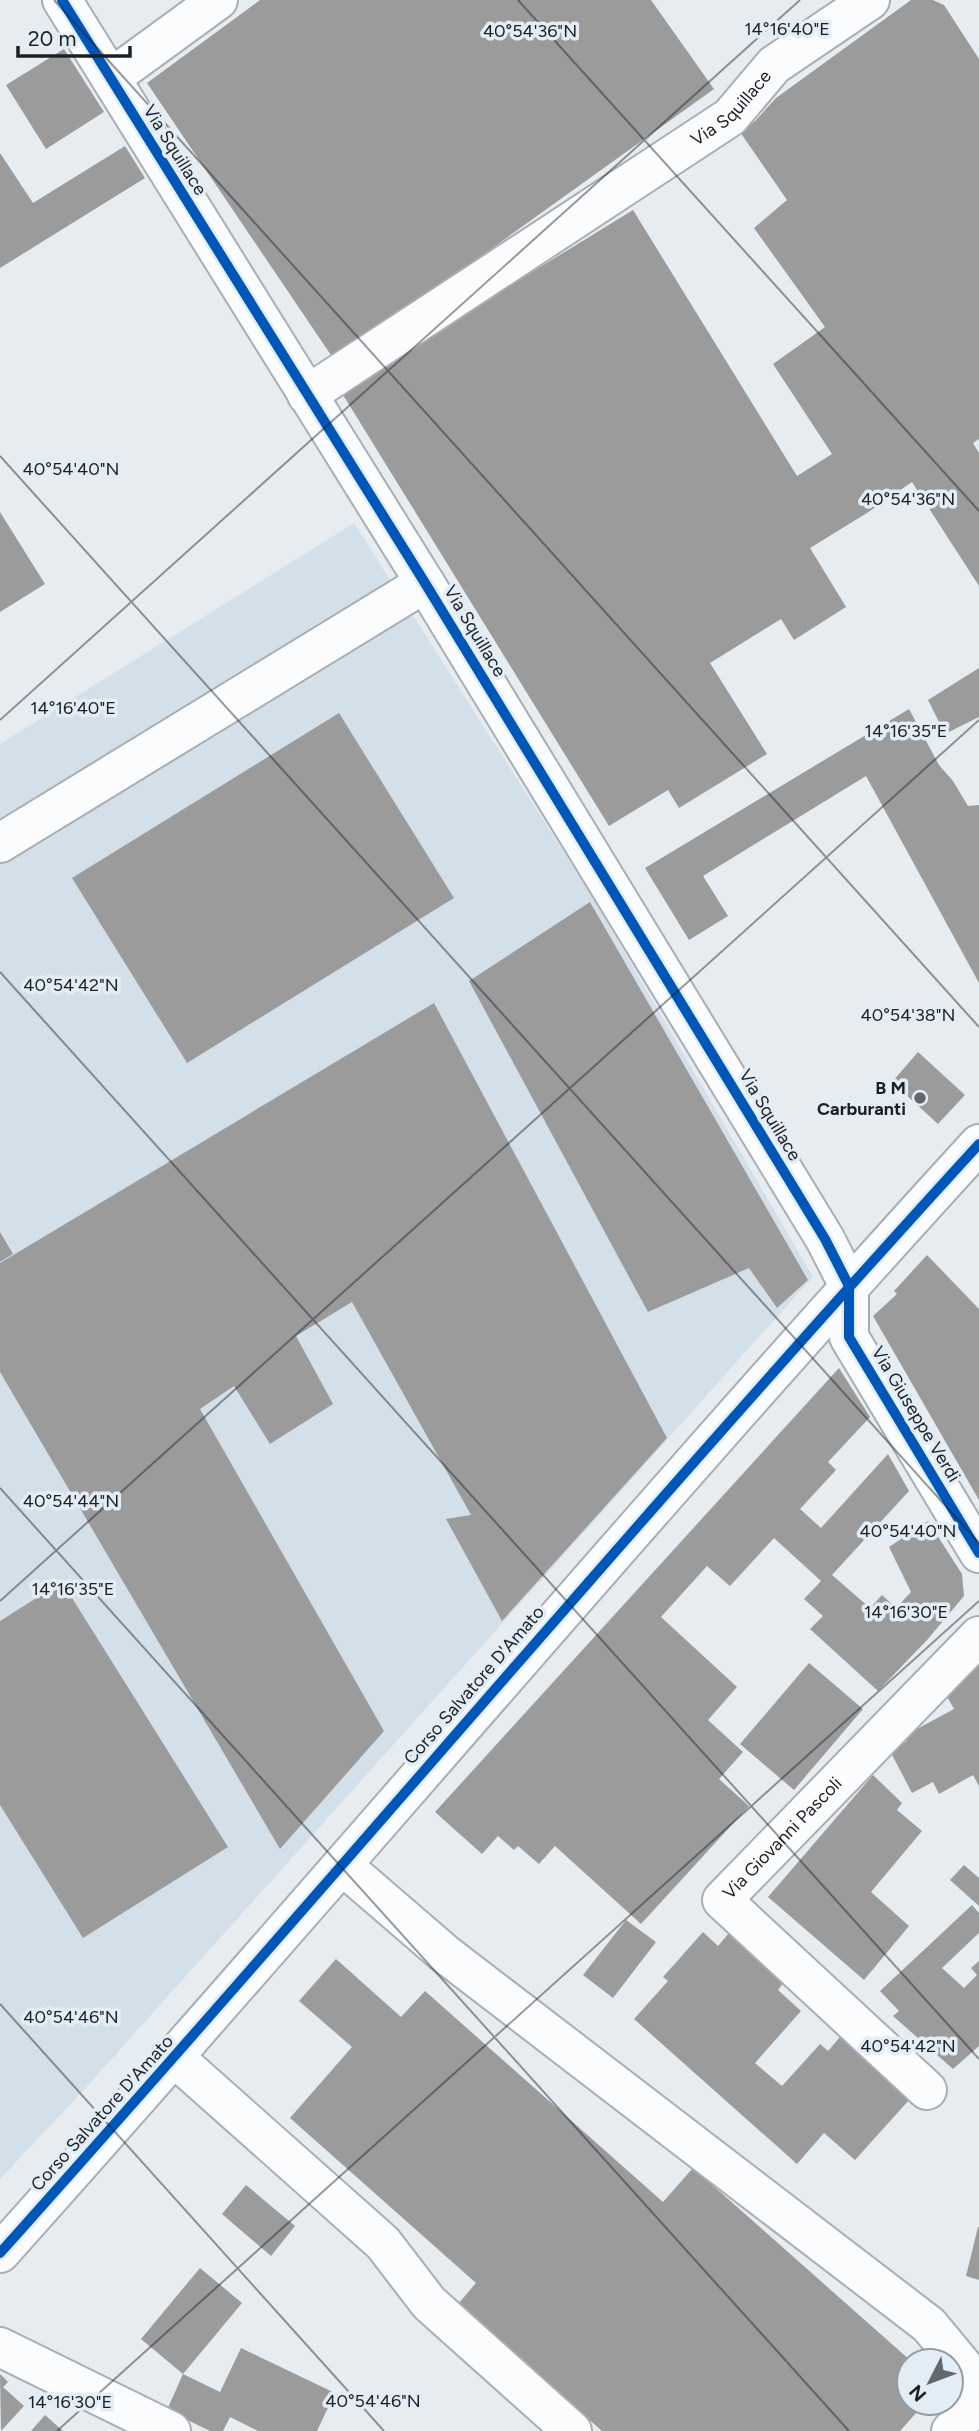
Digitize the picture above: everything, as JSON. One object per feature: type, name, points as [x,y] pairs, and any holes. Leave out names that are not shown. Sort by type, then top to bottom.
[{"type":"street","name":"Via Squillace","points":[[62,0],[425,583],[825,1239],[849,1286]]},
{"type":"street","points":[[111,78],[218,0]]},
{"type":"street","name":"Via Squillace","points":[[307,395],[730,117],[774,65],[870,0]]},
{"type":"street","name":"Via Squillace","points":[[0,843],[425,583]]},
{"type":"street","name":"Corso Salvatore D'Amato","points":[[0,2253],[175,2058],[584,1585],[979,1144]]},
{"type":"street","name":"Via Giuseppe Verdi","points":[[849,1286],[849,1337],[979,1553]]},
{"type":"street","name":"Via Giovanni Pascoli","points":[[927,2090],[722,1900],[979,1636]]},
{"type":"street","points":[[342,1865],[444,1953],[929,2325],[973,2378],[975,2406],[951,2431]]},
{"type":"street","points":[[175,2058],[383,2244],[429,2303],[572,2431]]},
{"type":"street","points":[[0,2347],[171,2431]]},
{"type":"shaded area","points":[[354,523],[593,898],[813,1277],[81,2093],[0,2179],[0,744]]},
{"type":"building","points":[[260,0],[651,0],[714,89],[335,361],[147,83]]},
{"type":"building","points":[[911,0],[933,0],[944,5],[979,59],[979,439],[973,443],[979,453],[979,586],[912,482],[810,548],[846,607],[794,640],[781,619],[710,663],[767,754],[679,808],[668,790],[609,826],[340,390],[633,210],[797,476],[832,454],[773,364],[825,327],[754,228],[787,200],[740,132],[755,121],[776,98]]},
{"type":"building","points":[[64,49],[104,112],[46,149],[6,85]]},
{"type":"building","points":[[125,146],[145,178],[0,268],[0,153],[33,203]]},
{"type":"building","points":[[0,512],[45,584],[0,612]]},
{"type":"building","points":[[979,668],[979,717],[945,734],[928,700]]},
{"type":"building","points":[[909,709],[939,765],[953,781],[968,806],[979,805],[979,983],[866,776],[703,876],[728,916],[689,940],[645,868]]},
{"type":"building","points":[[339,713],[454,898],[187,1063],[72,878]]},
{"type":"building","points":[[590,902],[808,1280],[777,1308],[749,1268],[648,1312],[469,981]]},
{"type":"building","points":[[434,1003],[667,1438],[502,1621],[446,1519],[471,1515],[352,1302],[296,1336],[333,1404],[270,1444],[234,1386],[200,1409],[384,1731],[280,1849],[0,1372],[0,1263]]},
{"type":"building","points":[[918,1052],[965,1095],[938,1124],[892,1082]]},
{"type":"building","points":[[0,1232],[13,1254],[0,1262]]},
{"type":"building","points":[[927,1255],[979,1309],[979,1500],[873,1316],[897,1294],[894,1291]]},
{"type":"building","points":[[839,1368],[870,1417],[828,1462],[836,1470],[800,1509],[821,1528],[888,1454],[909,1491],[832,1575],[870,1608],[882,1595],[896,1608],[911,1592],[889,1547],[928,1521],[962,1574],[964,1596],[878,1691],[810,1629],[823,1616],[804,1599],[821,1581],[774,1538],[730,1586],[707,1566],[661,1617],[737,1687],[708,1720],[743,1752],[719,1779],[749,1806],[641,1924],[555,1846],[539,1864],[518,1846],[514,1850],[498,1836],[482,1854],[435,1812]]},
{"type":"building","points":[[62,1582],[228,1847],[83,1938],[0,1805],[0,1621]]},
{"type":"building","points":[[979,1658],[979,1786],[973,1775],[939,1794],[933,1782],[912,1793],[890,1751],[907,1741],[904,1736],[954,1709],[944,1691]]},
{"type":"building","points":[[809,1663],[863,1709],[794,1790],[740,1744]]},
{"type":"building","points":[[873,1775],[902,1803],[897,1810],[922,1831],[871,1892],[909,1926],[864,1980],[768,1897]]},
{"type":"building","points":[[964,1865],[979,1878],[979,1906],[950,1880]]},
{"type":"building","points":[[972,1905],[979,1913],[979,1933],[942,1968],[964,1988],[977,1975],[971,1968],[979,1961],[979,2046],[953,2069],[893,2016],[899,2011],[880,1991]]},
{"type":"building","points":[[626,1920],[656,1942],[613,1998],[583,1975]]},
{"type":"building","points":[[703,1932],[718,1946],[729,1933],[784,1982],[778,1990],[801,2011],[755,2063],[782,2086],[820,2044],[828,2051],[840,2037],[910,2099],[855,2160],[824,2133],[797,2164],[634,2019],[668,1981],[663,1977]]},
{"type":"building","points":[[336,1959],[401,2017],[425,1991],[663,2202],[693,2168],[895,2347],[895,2417],[912,2417],[900,2431],[602,2431],[458,2304],[476,2283],[290,2118],[352,2047],[299,2001]]},
{"type":"building","points":[[246,2185],[295,2226],[271,2256],[222,2214]]},
{"type":"building","points":[[979,2227],[979,2280],[966,2276]]},
{"type":"building","points":[[200,2268],[242,2303],[183,2374],[141,2339]]},
{"type":"building","points":[[241,2348],[335,2393],[317,2431],[258,2431],[230,2417],[223,2431],[210,2431],[167,2410],[183,2374],[220,2392]]},
{"type":"building","points":[[0,2374],[8,2382],[3,2387],[24,2406],[1,2431]]},
{"type":"building","points":[[45,2415],[63,2431],[31,2431]]},
{"type":"cycle path","points":[[62,0],[425,583],[825,1239],[849,1286],[849,1337],[979,1553]]},
{"type":"cycle path","points":[[0,2253],[732,1419],[979,1144]]},
{"type":"place","name":"B M Carburanti","points":[[920,1098]]}]
